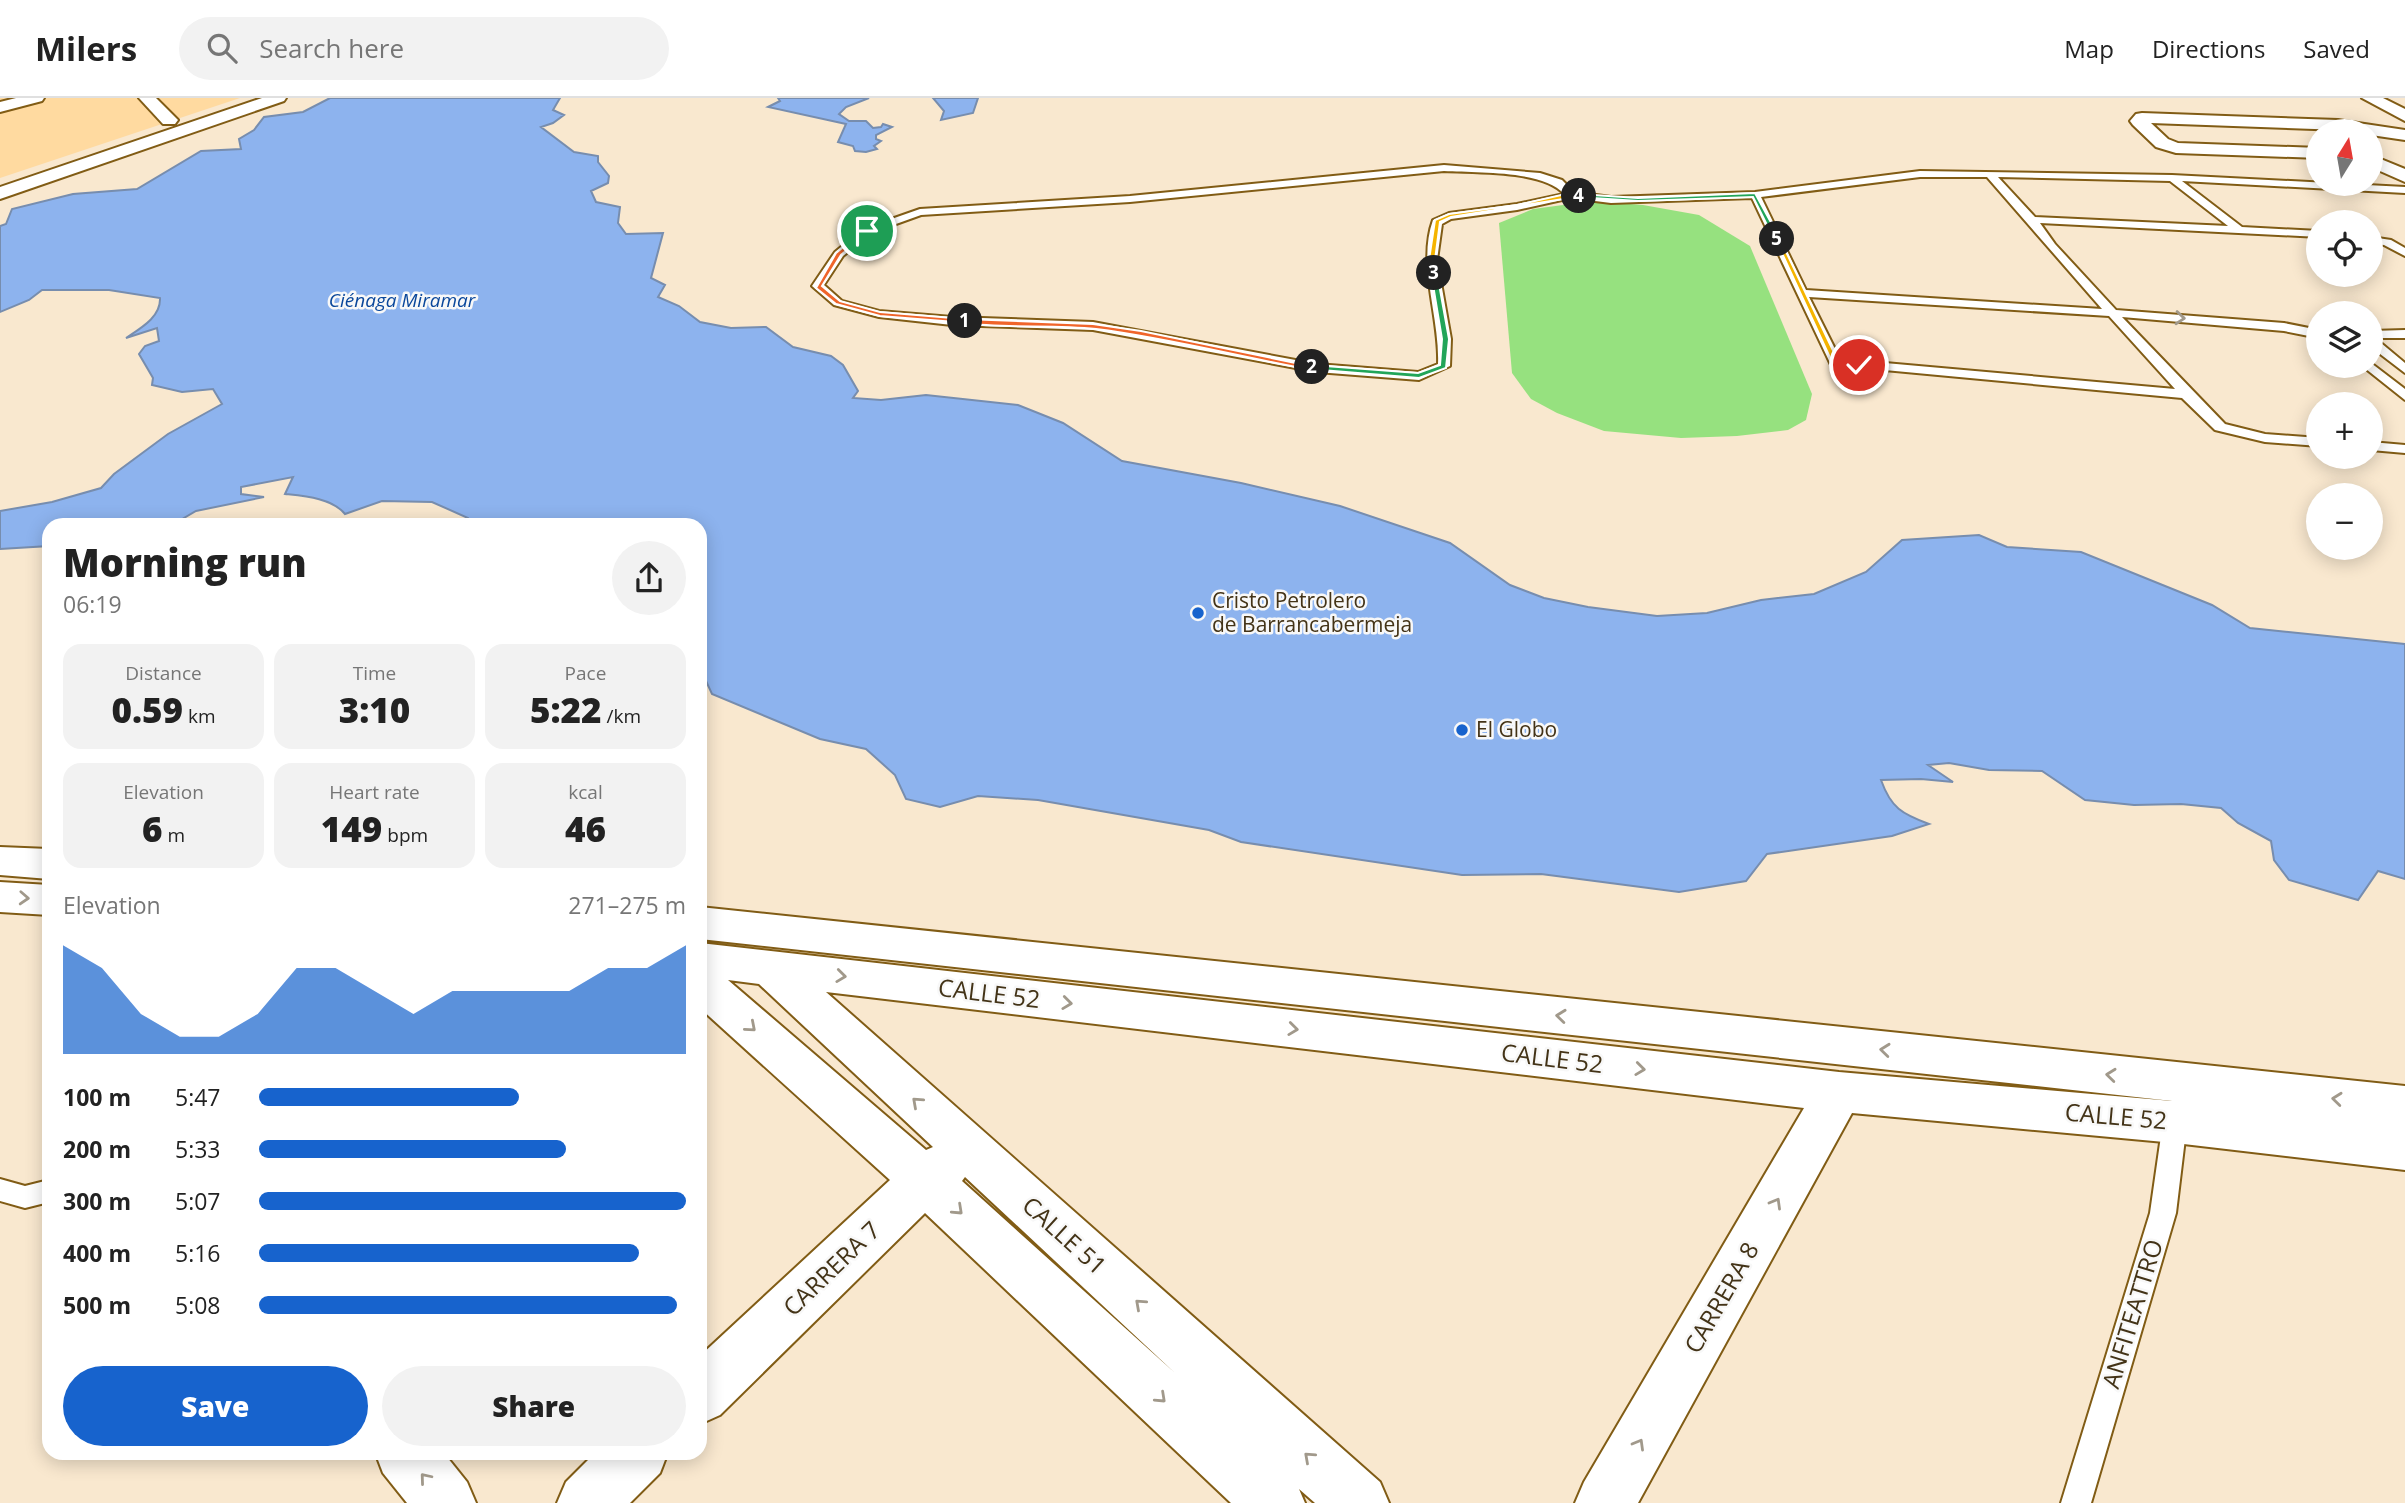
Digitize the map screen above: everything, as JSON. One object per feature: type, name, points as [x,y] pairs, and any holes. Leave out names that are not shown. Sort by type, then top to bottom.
[{"type":"street","points":[[0,107],[36,98]]},
{"type":"street","points":[[148,98],[169,120]]},
{"type":"street","points":[[0,175],[235,98]]},
{"type":"street","points":[[0,193],[278,98]]},
{"type":"street","points":[[2370,98],[2405,116]]},
{"type":"street","points":[[2306,124],[2154,118],[2142,118],[2139,121],[2162,143],[2176,148],[2306,153]]},
{"type":"street","points":[[2384,132],[2405,135]]},
{"type":"street","points":[[2384,166],[2405,176]]},
{"type":"street","points":[[0,861],[42,864]]},
{"type":"street","points":[[0,897],[42,900]]},
{"type":"street","name":"CALLE 52","points":[[707,924],[2405,1106]]},
{"type":"street","name":"CALLE 52","points":[[707,961],[1839,1092],[2175,1122],[2405,1148]]},
{"type":"street","name":"CALLE 51","points":[[770,968],[1359,1503]]},
{"type":"street","points":[[707,988],[925,1180],[1275,1503]]},
{"type":"street","name":"CARRERA 8","points":[[1605,1503],[1839,1092]]},
{"type":"street","name":"CARRERA 7","points":[[707,1388],[925,1180],[967,1147]]},
{"type":"street","points":[[411,1460],[446,1503]]},
{"type":"street","points":[[587,1503],[631,1460]]},
{"type":"lane","points":[[1570,195],[1559,181],[1540,176],[1444,168],[1130,199],[920,212],[867,231],[839,254],[818,286],[838,303],[880,314],[952,321],[1093,326],[1317,368],[1419,376],[1444,366],[1445,339],[1432,260],[1437,222],[1449,216],[1517,207],[1570,195],[1611,200],[1755,195],[1920,174],[2172,178],[2405,190]]},
{"type":"lane","points":[[1990,174],[2032,220],[2051,246],[2186,394],[2220,427],[2265,438],[2306,441]]},
{"type":"lane","points":[[2172,178],[2239,230]]},
{"type":"lane","points":[[1755,195],[1835,362],[2186,394]]},
{"type":"lane","points":[[2032,220],[2306,233]]},
{"type":"lane","points":[[2383,242],[2405,253]]},
{"type":"lane","points":[[1804,293],[2112,313],[2284,327],[2306,331]]},
{"type":"lane","points":[[2383,335],[2405,334]]},
{"type":"lane","points":[[2383,351],[2405,369]]},
{"type":"lane","points":[[2383,377],[2405,396]]},
{"type":"lane","points":[[2383,447],[2405,449]]},
{"type":"lane","name":"ANFITEATTRO","points":[[2076,1503],[2163,1213],[2175,1122]]},
{"type":"lane","points":[[0,1190],[25,1197],[42,1193]]},
{"type":"shaded area","points":[[0,98],[240,98],[0,178]]},
{"type":"green space","points":[[1593,201],[1643,205],[1699,215],[1750,246],[1812,394],[1806,420],[1788,430],[1737,436],[1681,438],[1604,431],[1557,413],[1531,399],[1512,373],[1499,223],[1533,209]]},
{"type":"water","name":"Ciénaga Miramar","points":[[330,98],[560,98],[553,110],[564,115],[541,127],[574,152],[598,156],[598,162],[609,176],[608,183],[591,191],[596,202],[620,207],[618,223],[626,234],[663,233],[651,278],[665,285],[658,297],[679,306],[700,322],[731,328],[766,327],[793,347],[831,356],[843,365],[858,391],[853,398],[881,400],[926,395],[1018,405],[1063,423],[1122,461],[1241,483],[1340,506],[1450,543],[1510,585],[1544,598],[1657,616],[1707,613],[1761,600],[1814,594],[1866,572],[1902,540],[1979,535],[2007,547],[2081,552],[2212,605],[2250,628],[2405,644],[2405,879],[2378,871],[2358,900],[2289,880],[2274,860],[2271,841],[2238,823],[2221,808],[2181,804],[2134,805],[2085,800],[2042,771],[1989,770],[1949,763],[1928,765],[1953,782],[1921,779],[1881,780],[1893,804],[1912,817],[1929,824],[1892,836],[1767,854],[1746,881],[1679,892],[1541,874],[1462,875],[1241,842],[1209,830],[1038,800],[978,796],[940,807],[906,799],[895,775],[866,749],[820,739],[712,694],[707,683],[707,518],[468,518],[432,502],[382,501],[345,514],[325,501],[285,494],[293,477],[241,487],[241,494],[264,497],[196,511],[184,518],[42,518],[42,546],[0,549],[0,511],[52,502],[101,488],[114,474],[168,434],[222,404],[213,389],[182,392],[152,385],[153,378],[139,354],[145,346],[159,341],[157,328],[126,338],[154,316],[160,298],[109,290],[42,290],[29,300],[0,312],[0,226],[6,224],[12,209],[73,194],[137,189],[201,151],[241,149],[239,139],[254,130],[264,117],[303,112]]},
{"type":"water","points":[[778,98],[869,98],[846,107],[839,114],[849,121],[866,121],[873,128],[883,124],[892,127],[876,135],[876,139],[881,141],[874,146],[877,149],[855,151],[853,146],[838,142],[846,124],[768,107],[780,101]]},
{"type":"water","points":[[933,98],[978,98],[973,113],[941,120],[944,111]]},
{"type":"place","name":"Cristo Petrolero de Barrancabermeja","points":[[1198,613]]},
{"type":"place","name":"El Globo","points":[[1462,730]]},
{"type":"route","points":[[867,231],[839,254],[818,286],[838,303],[880,314],[952,321],[1093,326],[1317,368],[1419,376],[1444,366],[1445,339],[1432,260],[1437,222],[1449,216],[1517,207],[1570,195],[1611,200],[1755,195],[1835,362],[1859,365]]}]
